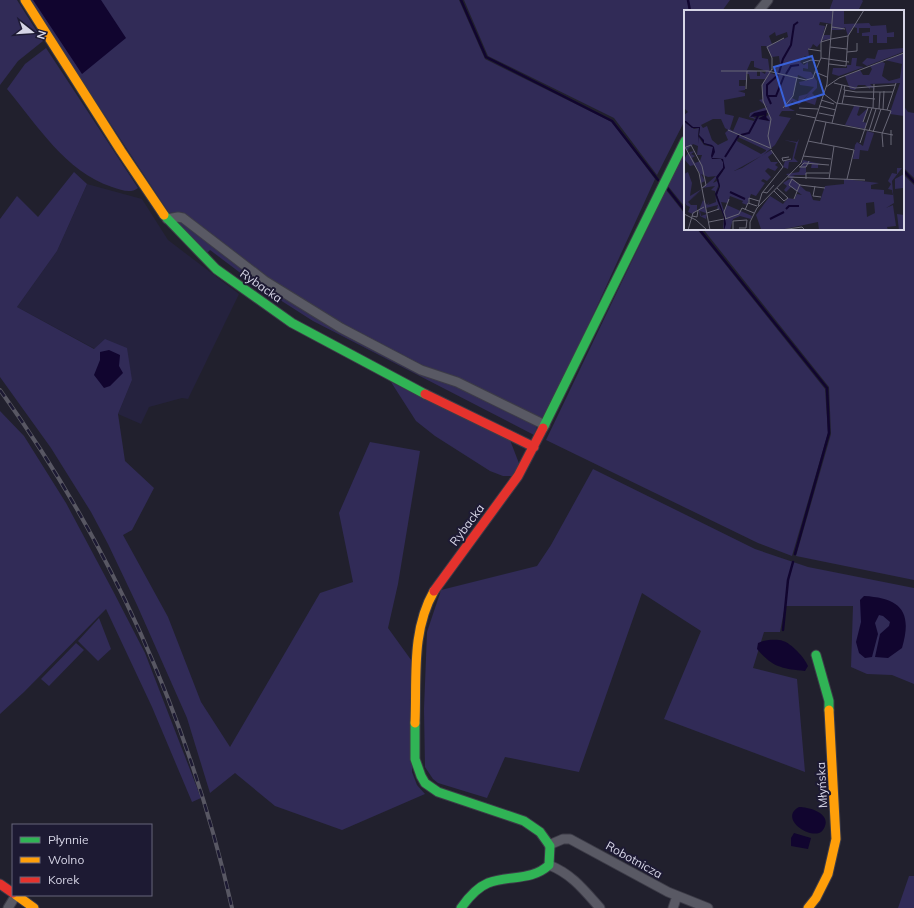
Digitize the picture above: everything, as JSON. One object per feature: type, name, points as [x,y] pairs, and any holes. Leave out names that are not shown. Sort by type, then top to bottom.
[{"type":"street","name":"Rybacka","points":[[25,0],[121,151],[167,219],[216,269],[292,323],[430,397],[534,447],[518,476],[442,577],[428,602],[419,630],[416,754],[418,772],[429,787],[443,794],[518,818],[539,831],[549,845]]},
{"type":"street","points":[[760,10],[768,0]]},
{"type":"street","points":[[534,447],[684,143]]},
{"type":"street","points":[[167,219],[178,217],[183,218],[265,280],[341,328],[421,370],[458,382],[545,425]]},
{"type":"street","name":"Młyńska","points":[[808,908],[816,898],[828,874],[836,839],[829,701],[816,655]]},
{"type":"street","name":"Robotnicza","points":[[549,845],[564,839],[570,839],[677,896],[708,908]]},
{"type":"street","points":[[461,908],[470,895],[488,882],[540,873],[549,865],[551,858],[549,845]]},
{"type":"street","points":[[549,865],[564,871],[600,908]]},
{"type":"street","points":[[0,884],[12,892]]},
{"type":"street","points":[[8,908],[15,896]]},
{"type":"street","points":[[17,896],[34,908]]},
{"type":"street","points":[[673,908],[677,896]]},
{"type":"shaded area","points":[[0,0],[17,0],[43,41],[18,61],[0,85]]},
{"type":"shaded area","points":[[29,0],[459,0],[485,59],[612,122],[655,179],[547,416],[539,419],[433,372],[355,334],[311,309],[275,285],[188,220],[182,212],[169,213]]},
{"type":"shaded area","points":[[33,0],[101,0],[126,38],[82,74]]},
{"type":"shaded area","points":[[464,0],[730,0],[723,10],[684,10],[684,122],[657,175],[614,118],[488,56]]},
{"type":"shaded area","points":[[833,0],[863,1],[858,10],[829,10]]},
{"type":"shaded area","points":[[46,48],[138,188],[135,190],[126,191],[95,180],[66,159],[41,132],[7,89],[25,64]]},
{"type":"shaded area","points":[[904,106],[908,112],[914,113],[914,178],[904,168]]},
{"type":"shaded area","points":[[684,153],[684,206],[668,186]]},
{"type":"shaded area","points":[[74,172],[87,184],[57,251],[17,307],[94,349],[105,339],[127,348],[132,380],[118,414],[125,461],[154,488],[132,530],[123,535],[168,617],[201,702],[230,747],[320,593],[353,582],[339,513],[370,442],[420,451],[398,584],[388,628],[414,664],[412,772],[417,785],[425,794],[342,830],[275,806],[235,773],[210,793],[187,718],[108,544],[91,512],[51,448],[0,377],[0,219],[17,196],[38,217]]},
{"type":"shaded area","points":[[904,175],[914,185],[914,580],[796,556],[831,434],[829,387],[704,230],[904,230]]},
{"type":"shaded area","points":[[87,184],[142,199],[168,240],[239,294],[188,399],[182,398],[149,407],[141,424],[118,414],[132,380],[95,349],[17,307],[57,251]]},
{"type":"shaded area","points":[[666,190],[684,213],[684,230],[698,230],[825,389],[828,433],[792,556],[758,543],[546,440]]},
{"type":"shaded area","points":[[180,221],[276,291],[447,381],[538,424],[534,435],[313,321],[255,284],[210,250],[205,255],[178,222]]},
{"type":"shaded area","points":[[109,350],[120,355],[119,366],[123,373],[110,386],[104,388],[94,375],[100,360],[100,352]]},
{"type":"shaded area","points":[[391,382],[510,440],[520,466],[514,476],[503,476],[490,471],[435,436],[416,421]]},
{"type":"shaded area","points":[[0,411],[24,436],[66,503],[113,591],[145,653],[201,798],[192,802],[152,707],[106,609],[24,692],[0,714]]},
{"type":"shaded area","points":[[593,469],[755,549],[808,567],[914,588],[914,684],[892,675],[867,674],[851,667],[853,606],[785,606],[780,632],[764,632],[753,668],[797,679],[805,772],[664,719],[701,631],[642,593],[579,772],[505,757],[487,798],[438,783],[433,779],[425,767],[424,709],[427,632],[441,590],[537,566],[551,545]]},
{"type":"shaded area","points":[[864,596],[876,597],[895,604],[901,609],[904,616],[906,625],[902,648],[888,658],[875,657],[880,634],[889,626],[890,622],[883,616],[879,615],[875,623],[878,634],[872,657],[865,658],[859,653],[856,642],[861,622],[860,600]]},
{"type":"shaded area","points":[[99,618],[111,649],[98,661],[78,641]]},
{"type":"shaded area","points":[[778,640],[786,642],[804,659],[808,666],[805,671],[784,668],[768,660],[757,649],[758,643],[763,641]]},
{"type":"shaded area","points":[[76,643],[84,650],[49,686],[41,679]]},
{"type":"shaded area","points":[[799,807],[808,808],[822,814],[826,821],[825,827],[822,831],[819,833],[807,832],[793,821],[792,816],[794,811]]},
{"type":"shaded area","points":[[794,833],[811,838],[808,849],[791,846],[791,838]]},
{"type":"shaded area","points":[[909,876],[914,876],[914,908],[898,908]]},
{"type":"waterway","points":[[461,0],[486,57],[612,121],[658,180]]},
{"type":"waterway","points":[[688,0],[690,10]]},
{"type":"waterway","points":[[904,171],[914,182]]},
{"type":"waterway","points":[[667,188],[684,210]]},
{"type":"waterway","points":[[700,230],[827,388],[829,433],[795,554]]},
{"type":"waterway","points":[[783,630],[788,580],[793,562]]},
{"type":"railway","points":[[0,390],[40,449],[78,510],[112,573],[142,637],[170,703],[194,770],[215,838],[232,908]]},
{"type":"traffic: fast","points":[[543,428],[684,143]]},
{"type":"traffic: fast","points":[[164,215],[216,269],[292,323],[425,394]]},
{"type":"traffic: fast","points":[[816,655],[829,701],[829,710]]},
{"type":"traffic: fast","points":[[415,723],[415,759],[425,783],[438,792],[524,821],[540,832],[550,846],[549,865],[542,870],[528,876],[488,883],[476,890],[461,908]]},
{"type":"traffic: slow","points":[[25,0],[121,151],[164,215]]},
{"type":"traffic: slow","points":[[415,723],[418,638],[427,606],[434,591]]},
{"type":"traffic: slow","points":[[808,908],[816,898],[828,874],[836,839],[829,710]]},
{"type":"traffic: slow","points":[[17,896],[34,908]]},
{"type":"traffic: jam","points":[[425,394],[534,447]]},
{"type":"traffic: jam","points":[[434,591],[518,476],[543,428]]},
{"type":"traffic: jam","points":[[0,884],[12,892]]}]
